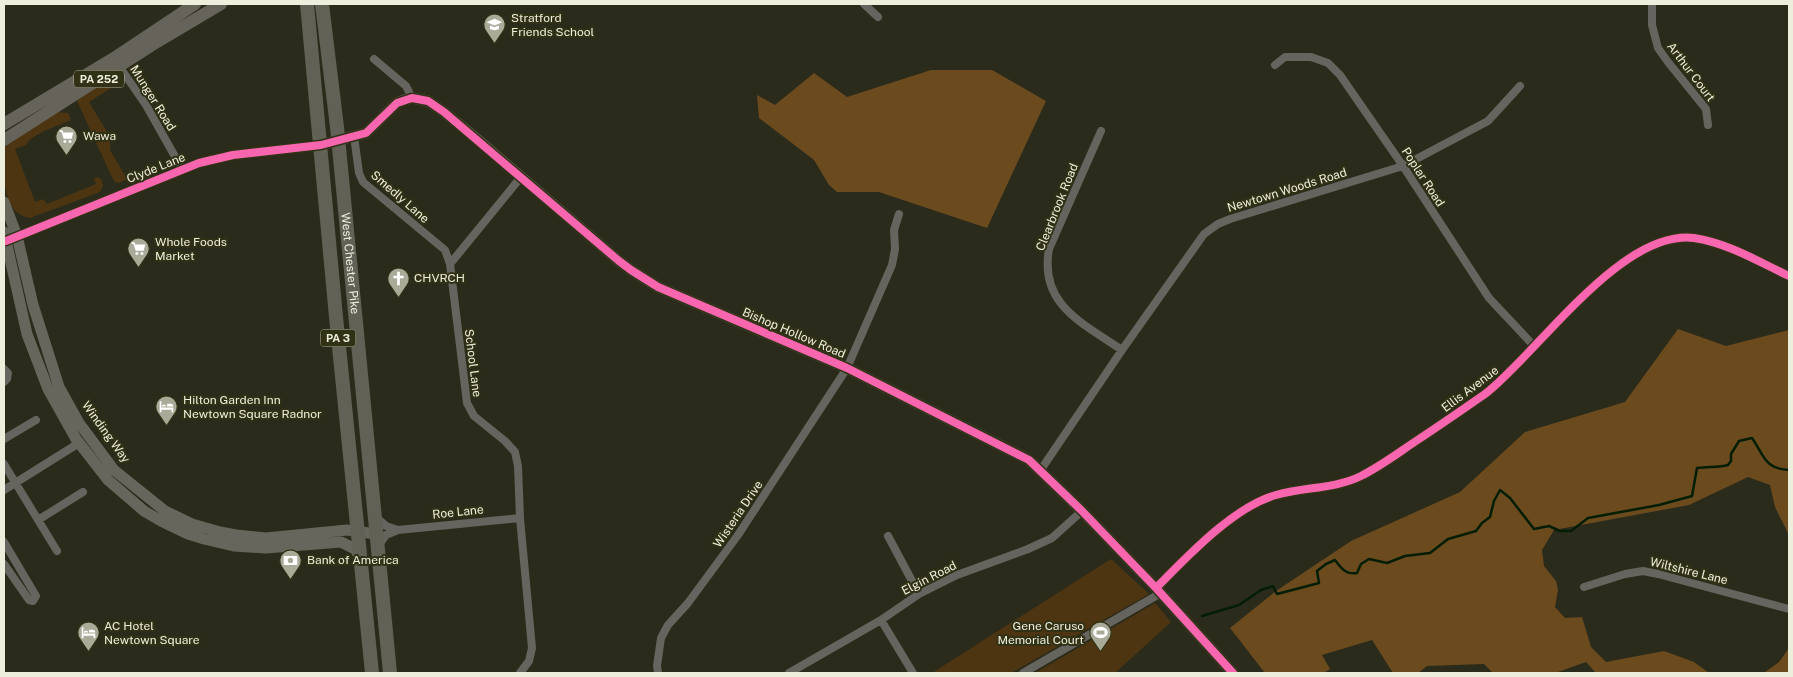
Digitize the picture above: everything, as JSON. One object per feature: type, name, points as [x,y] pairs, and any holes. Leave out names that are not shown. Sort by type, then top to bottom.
[{"type":"highway","name":"West Chester Pike","points":[[307,4],[372,673]]},
{"type":"highway","name":"West Chester Pike","points":[[322,4],[338,141],[390,673]]},
{"type":"main road","name":"PA 252","points":[[4,124],[114,58],[195,4]]},
{"type":"main road","name":"PA 252","points":[[4,140],[119,66],[221,4]]},
{"type":"street","points":[[864,4],[878,17]]},
{"type":"street","name":"Arthur Court","points":[[1652,4],[1652,24],[1658,48],[1706,109],[1708,125]]},
{"type":"street","name":"Poplar Road","points":[[1275,65],[1286,57],[1311,57],[1328,63],[1340,75],[1403,166],[1489,298],[1535,347]]},
{"type":"street","points":[[321,145],[366,133],[397,103],[412,98],[406,86],[374,59]]},
{"type":"street","name":"Munger Road","points":[[119,66],[146,105],[182,169]]},
{"type":"street","name":"Newtown Woods Road","points":[[1040,470],[1204,234],[1218,224],[1239,216],[1403,166],[1488,121],[1520,86]]},
{"type":"street","name":"Bishop Hollow Road","points":[[412,98],[428,102],[444,112],[619,261],[642,278],[671,293],[847,368],[1029,460],[1159,590],[1232,673]]},
{"type":"street","name":"Clearbrook Road","points":[[1101,131],[1049,249],[1046,264],[1053,292],[1061,305],[1072,316],[1122,350]]},
{"type":"street","name":"Smedly Lane","points":[[354,136],[359,172],[363,182],[446,250],[450,264]]},
{"type":"street","name":"Clyde Lane","points":[[9,236],[208,160],[233,155],[321,145]]},
{"type":"street","points":[[450,264],[522,177]]},
{"type":"street","name":"Winding Way","points":[[4,202],[27,334],[48,389],[79,442],[108,480],[161,521],[188,534],[218,543],[250,547],[282,547],[341,542],[355,549],[360,557]]},
{"type":"street","name":"Wisteria Drive","points":[[658,673],[658,654],[661,638],[668,625],[688,603],[738,535],[847,368],[892,265],[895,249],[894,230],[899,214]]},
{"type":"street","name":"Winding Way","points":[[9,236],[59,387],[79,423],[114,470],[165,511],[192,524],[220,532],[236,536],[266,538],[347,530],[357,531],[377,541]]},
{"type":"street","name":"Ellis Avenue","points":[[1023,673],[1159,590],[1196,548],[1242,511],[1276,495],[1359,477],[1379,466],[1485,394],[1500,382],[1613,269],[1638,253],[1652,246],[1672,240],[1692,238],[1724,246],[1789,276]]},
{"type":"street","name":"School Lane","points":[[450,264],[467,403],[474,416],[515,452],[518,466],[520,518],[532,648],[529,661],[520,673]]},
{"type":"street","points":[[4,369],[8,374],[8,379],[4,382]]},
{"type":"street","points":[[4,439],[36,420]]},
{"type":"street","points":[[4,490],[79,442]]},
{"type":"street","points":[[4,464],[57,551]]},
{"type":"street","points":[[38,520],[83,492]]},
{"type":"street","name":"Elgin Road","points":[[788,673],[881,620],[919,594],[957,575],[1028,549],[1052,538],[1082,511]]},
{"type":"street","points":[[375,516],[386,526],[398,530]]},
{"type":"street","name":"Roe Lane","points":[[398,530],[520,518]]},
{"type":"street","points":[[377,541],[398,530]]},
{"type":"street","points":[[888,536],[919,594]]},
{"type":"street","points":[[4,542],[36,596],[33,601]]},
{"type":"street","points":[[4,564],[29,600],[33,601],[38,608]]},
{"type":"street","name":"Wiltshire Lane","points":[[1584,587],[1625,574],[1643,571],[1789,609]]},
{"type":"street","points":[[881,620],[914,673]]},
{"type":"shaded area","points":[[931,70],[992,70],[1046,101],[987,228],[879,192],[837,192],[829,185],[814,160],[759,118],[757,95],[775,105],[814,73],[847,97]]},
{"type":"shaded area","points":[[116,75],[122,81],[89,102],[110,137],[110,150],[127,179],[119,183],[115,182],[111,175],[77,101]]},
{"type":"shaded area","points":[[56,112],[68,113],[71,120],[40,133],[26,145],[15,149],[35,202],[43,199],[47,204],[96,184],[94,178],[98,177],[101,179],[103,186],[100,192],[30,218],[20,214],[13,208],[9,199],[4,178],[4,147]]},
{"type":"shaded area","points":[[1678,329],[1726,346],[1789,330],[1789,535],[1775,507],[1770,485],[1748,477],[1689,505],[1554,530],[1542,550],[1544,566],[1556,581],[1558,590],[1555,607],[1565,618],[1582,617],[1591,647],[1606,662],[1664,651],[1694,662],[1709,673],[1596,673],[1586,662],[1555,673],[1493,673],[1484,664],[1427,666],[1418,673],[1393,673],[1372,640],[1322,655],[1330,669],[1324,673],[1265,673],[1230,628],[1276,591],[1351,541],[1460,492],[1525,432],[1625,402]]},
{"type":"shaded area","points":[[1111,559],[1149,594],[1011,673],[932,673]]},
{"type":"shaded area","points":[[1155,603],[1171,622],[1115,673],[1035,673]]},
{"type":"shaded area","points":[[1789,648],[1789,673],[1764,673],[1779,662]]},
{"type":"waterway","points":[[1202,616],[1239,605],[1261,590],[1273,586],[1277,594],[1319,583],[1317,571],[1335,560],[1344,570],[1350,573],[1357,573],[1361,564],[1369,559],[1387,563],[1405,556],[1430,553],[1448,539],[1476,531],[1490,517],[1494,501],[1500,490],[1510,498],[1534,529],[1549,526],[1560,531],[1571,531],[1588,518],[1659,505],[1692,496],[1697,468],[1728,465],[1731,461],[1731,454],[1739,441],[1752,438],[1769,464],[1789,470]]},
{"type":"cycle path","points":[[6,241],[199,163],[233,155],[321,145],[366,133],[397,103],[412,98],[428,101],[444,112],[619,261],[658,287],[847,368],[1029,460],[1082,511],[1156,588],[1233,673]]},
{"type":"cycle path","points":[[1156,588],[1212,534],[1243,510],[1276,495],[1330,486],[1361,476],[1376,468],[1485,394],[1582,297],[1610,273],[1638,253],[1666,240],[1694,238],[1719,244],[1789,276]]},
{"type":"place","name":"Stratford Friends School","points":[[495,44]]},
{"type":"place","name":"Wawa","points":[[67,155]]},
{"type":"place","name":"Whole Foods Market","points":[[139,268]]},
{"type":"place","name":"CHVRCH","points":[[398,297]]},
{"type":"place","name":"Hilton Garden Inn Newtown Square Radnor","points":[[167,426]]},
{"type":"place","name":"Bank of America","points":[[291,579]]},
{"type":"place","name":"AC Hotel Newtown Square","points":[[88,652]]},
{"type":"place","name":"Gene Caruso Memorial Court","points":[[1100,652]]}]
